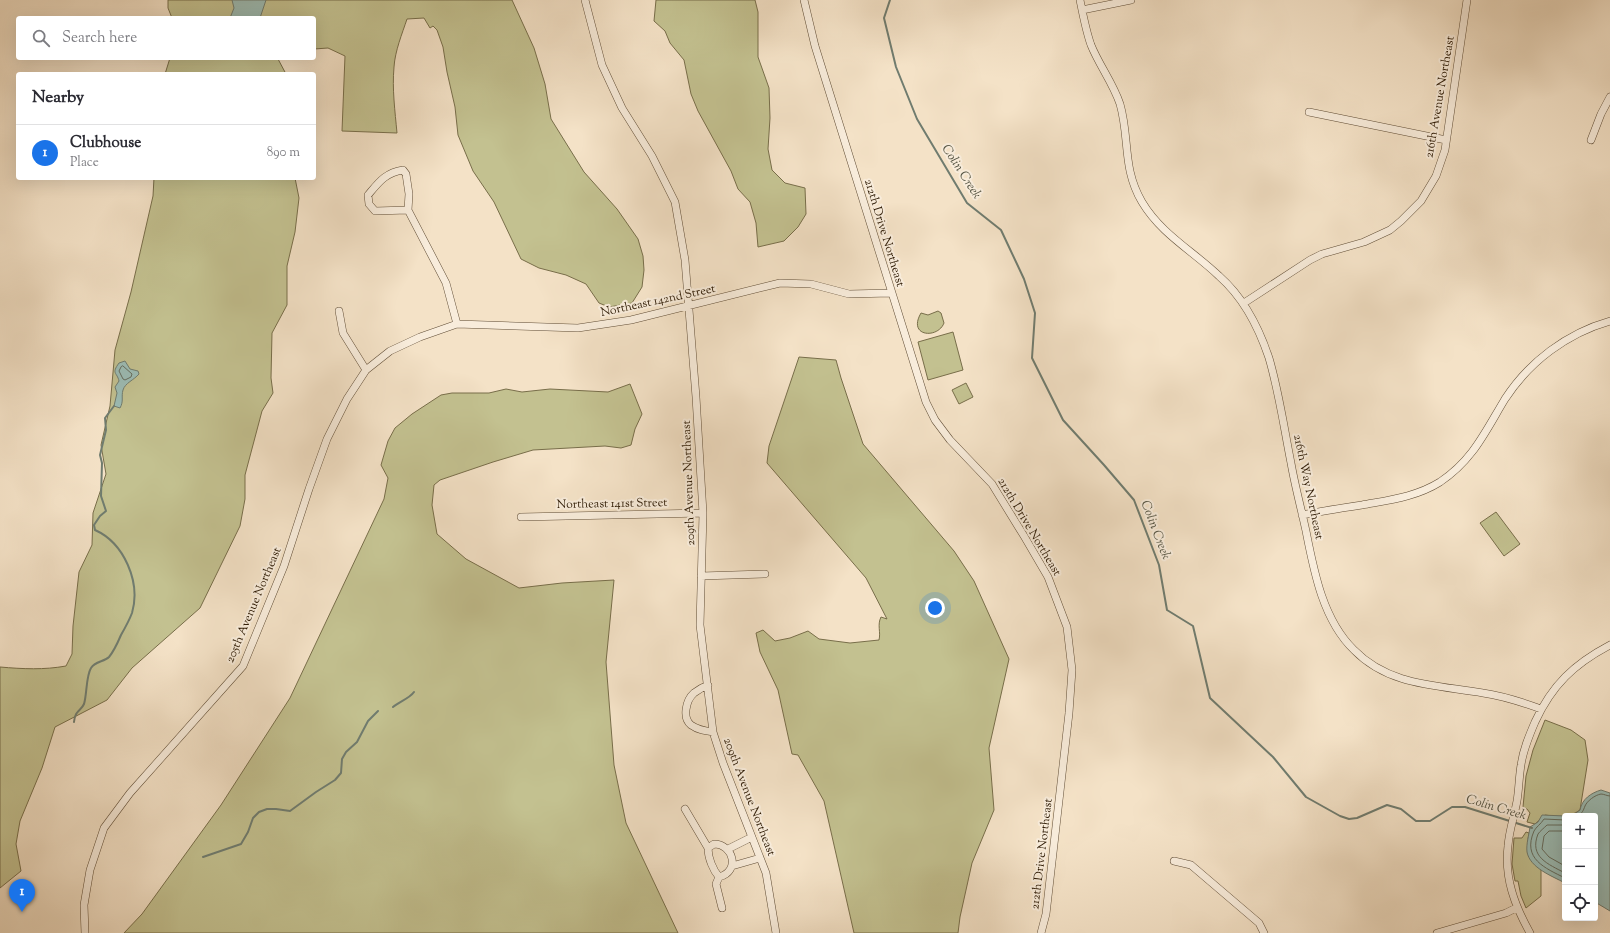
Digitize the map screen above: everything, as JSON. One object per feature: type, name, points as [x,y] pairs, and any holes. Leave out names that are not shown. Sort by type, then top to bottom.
[{"type":"street","name":"209th Avenue Northeast","points":[[585,0],[602,65],[622,108],[652,156],[675,202],[685,260],[689,306],[703,513],[700,625],[713,732],[723,763],[766,873],[776,933]]},
{"type":"street","name":"212th Drive Northeast","points":[[804,0],[817,53],[926,402],[935,420],[950,440],[992,484],[1048,577],[1067,627],[1072,670],[1069,713],[1046,914],[1041,933]]},
{"type":"street","name":"216th Way Northeast","points":[[1080,0],[1091,45],[1119,101],[1126,129],[1128,165],[1132,180],[1142,202],[1159,224],[1182,246],[1220,276],[1244,303],[1268,357],[1310,553],[1328,612],[1340,634],[1354,651],[1375,667],[1403,680],[1508,698],[1541,709]]},
{"type":"street","points":[[1082,10],[1131,0]]},
{"type":"street","name":"216th Avenue Northeast","points":[[1244,303],[1310,260],[1322,254],[1364,242],[1390,230],[1412,211],[1428,191],[1442,160],[1467,0]]},
{"type":"street","points":[[1591,140],[1601,114],[1610,97]]},
{"type":"street","points":[[1309,112],[1446,140]]},
{"type":"street","points":[[408,210],[375,211],[369,204],[368,195],[381,180],[391,172],[402,170],[406,174],[409,194],[408,210],[446,283],[457,324]]},
{"type":"street","name":"Northeast 142nd Street","points":[[366,370],[390,351],[420,337],[457,324],[578,328],[631,320],[780,284],[811,284],[849,294],[891,293]]},
{"type":"street","points":[[339,312],[343,333],[366,370]]},
{"type":"street","points":[[1302,515],[1404,498],[1421,492],[1439,482],[1467,459],[1480,443],[1506,398],[1524,375],[1543,356],[1565,340],[1598,324],[1610,321]]},
{"type":"street","name":"205th Avenue Northeast","points":[[85,933],[84,905],[90,870],[104,828],[130,793],[243,666],[284,566],[308,489],[327,439],[347,399],[366,370]]},
{"type":"street","name":"Northeast 141st Street","points":[[521,517],[703,513]]},
{"type":"street","points":[[701,576],[765,574]]},
{"type":"street","points":[[1530,933],[1516,908],[1507,870],[1510,831],[1524,751],[1541,709],[1555,687],[1572,669],[1610,645]]},
{"type":"street","points":[[708,684],[693,694],[687,703],[686,714],[690,724],[700,730],[713,732]]},
{"type":"street","points":[[685,808],[708,848],[708,854],[715,872],[720,877]]},
{"type":"street","points":[[728,849],[752,837]]},
{"type":"street","points":[[708,848],[714,844],[720,844],[728,849],[732,866],[731,870],[726,875],[720,877],[716,884],[722,908]]},
{"type":"street","points":[[732,866],[760,858]]},
{"type":"street","points":[[1174,861],[1191,864],[1259,922],[1264,933]]},
{"type":"street","points":[[1437,933],[1506,913],[1516,908]]},
{"type":"shaded area","points":[[168,0],[512,0],[534,48],[545,84],[551,119],[584,172],[617,209],[638,239],[643,256],[644,270],[642,287],[632,303],[609,307],[599,303],[586,284],[566,275],[539,268],[521,259],[494,202],[473,171],[458,135],[455,107],[443,47],[437,30],[433,26],[430,28],[424,18],[407,19],[396,55],[393,84],[397,133],[342,131],[345,56],[328,48],[316,49],[316,16],[171,16],[168,8]]},
{"type":"shaded area","points":[[656,0],[755,0],[758,12],[758,57],[769,88],[770,118],[768,149],[772,170],[785,183],[805,188],[806,214],[798,227],[784,241],[758,247],[756,223],[750,202],[738,189],[731,171],[698,111],[691,94],[684,60],[670,43],[665,31],[654,21]]},
{"type":"shaded area","points":[[169,60],[279,60],[285,72],[166,72]]},
{"type":"shaded area","points":[[154,180],[295,180],[299,198],[295,232],[287,266],[287,305],[272,333],[271,378],[273,393],[262,411],[245,475],[245,499],[240,526],[200,608],[132,668],[107,700],[55,727],[42,768],[20,821],[16,844],[21,871],[0,888],[0,667],[33,669],[66,666],[72,654],[73,626],[79,572],[92,545],[93,513],[106,474],[101,445],[110,406],[115,350],[131,292],[153,196]]},
{"type":"shaded area","points":[[938,311],[941,313],[944,323],[941,328],[936,332],[930,333],[921,331],[918,327],[918,321],[921,313],[928,315]]},
{"type":"shaded area","points":[[953,332],[963,370],[928,380],[918,342]]},
{"type":"shaded area","points":[[799,357],[836,360],[863,444],[954,551],[974,581],[1009,659],[989,748],[994,810],[972,863],[958,933],[854,933],[824,801],[798,755],[792,754],[778,690],[760,652],[756,633],[763,630],[775,641],[790,638],[808,631],[819,639],[850,643],[879,640],[879,626],[881,617],[887,619],[866,578],[767,463],[769,446]]},
{"type":"shaded area","points":[[966,383],[973,397],[959,404],[952,390]]},
{"type":"shaded area","points":[[630,384],[642,414],[635,429],[631,445],[621,448],[605,446],[533,450],[493,462],[440,480],[434,485],[432,505],[437,534],[466,559],[519,588],[562,583],[614,580],[606,662],[614,765],[626,823],[678,933],[124,933],[142,914],[221,805],[290,698],[384,499],[388,478],[381,465],[388,441],[395,428],[412,414],[441,395],[452,393],[489,393],[506,389],[522,392],[550,389],[608,392]]},
{"type":"shaded area","points":[[1496,512],[1520,544],[1504,556],[1480,523]]},
{"type":"shaded area","points":[[1545,720],[1571,730],[1585,740],[1588,760],[1580,810],[1576,813],[1562,813],[1562,816],[1545,815],[1535,824],[1527,822],[1530,813],[1523,807],[1526,776],[1533,750]]},
{"type":"shaded area","points":[[1526,832],[1529,833],[1528,849],[1530,857],[1541,870],[1541,896],[1526,908],[1521,896],[1518,881],[1515,881],[1512,864],[1514,838],[1522,838]]},
{"type":"water","points":[[232,0],[266,0],[261,16],[231,16],[234,8]]},
{"type":"water","points":[[125,361],[130,369],[138,371],[139,374],[124,388],[120,408],[114,406],[117,393],[115,387],[119,381],[115,373],[115,369],[119,363]]},
{"type":"water","points":[[1601,790],[1610,793],[1610,911],[1598,904],[1598,813],[1576,813],[1580,810],[1581,806],[1588,797]]},
{"type":"water","points":[[1542,815],[1562,816],[1562,881],[1542,871],[1532,863],[1529,858],[1527,843],[1530,827],[1538,822]]},
{"type":"waterway","name":"Colin Creek","points":[[890,0],[884,18],[896,67],[917,119],[967,203],[1001,230],[1024,279],[1035,313],[1032,358],[1063,420],[1134,500],[1159,565],[1167,610],[1193,626],[1210,698],[1273,757],[1306,797],[1340,816],[1349,819],[1357,818],[1387,805],[1401,809],[1416,821],[1430,821],[1452,807],[1465,807],[1532,828]]},
{"type":"waterway","points":[[74,722],[77,713],[84,704],[89,671],[95,664],[107,659],[113,652],[131,616],[134,601],[134,589],[128,565],[114,544],[95,530],[94,525],[100,516],[106,511],[101,496],[102,463],[100,455],[106,430],[105,418],[114,406]]},
{"type":"waterway","points":[[393,707],[414,692]]},
{"type":"waterway","points":[[203,857],[241,844],[248,832],[253,818],[259,812],[267,809],[290,811],[335,780],[341,773],[342,759],[346,752],[357,742],[368,721],[378,711]]},
{"type":"place","name":"Clubhouse","points":[[22,912]]}]
